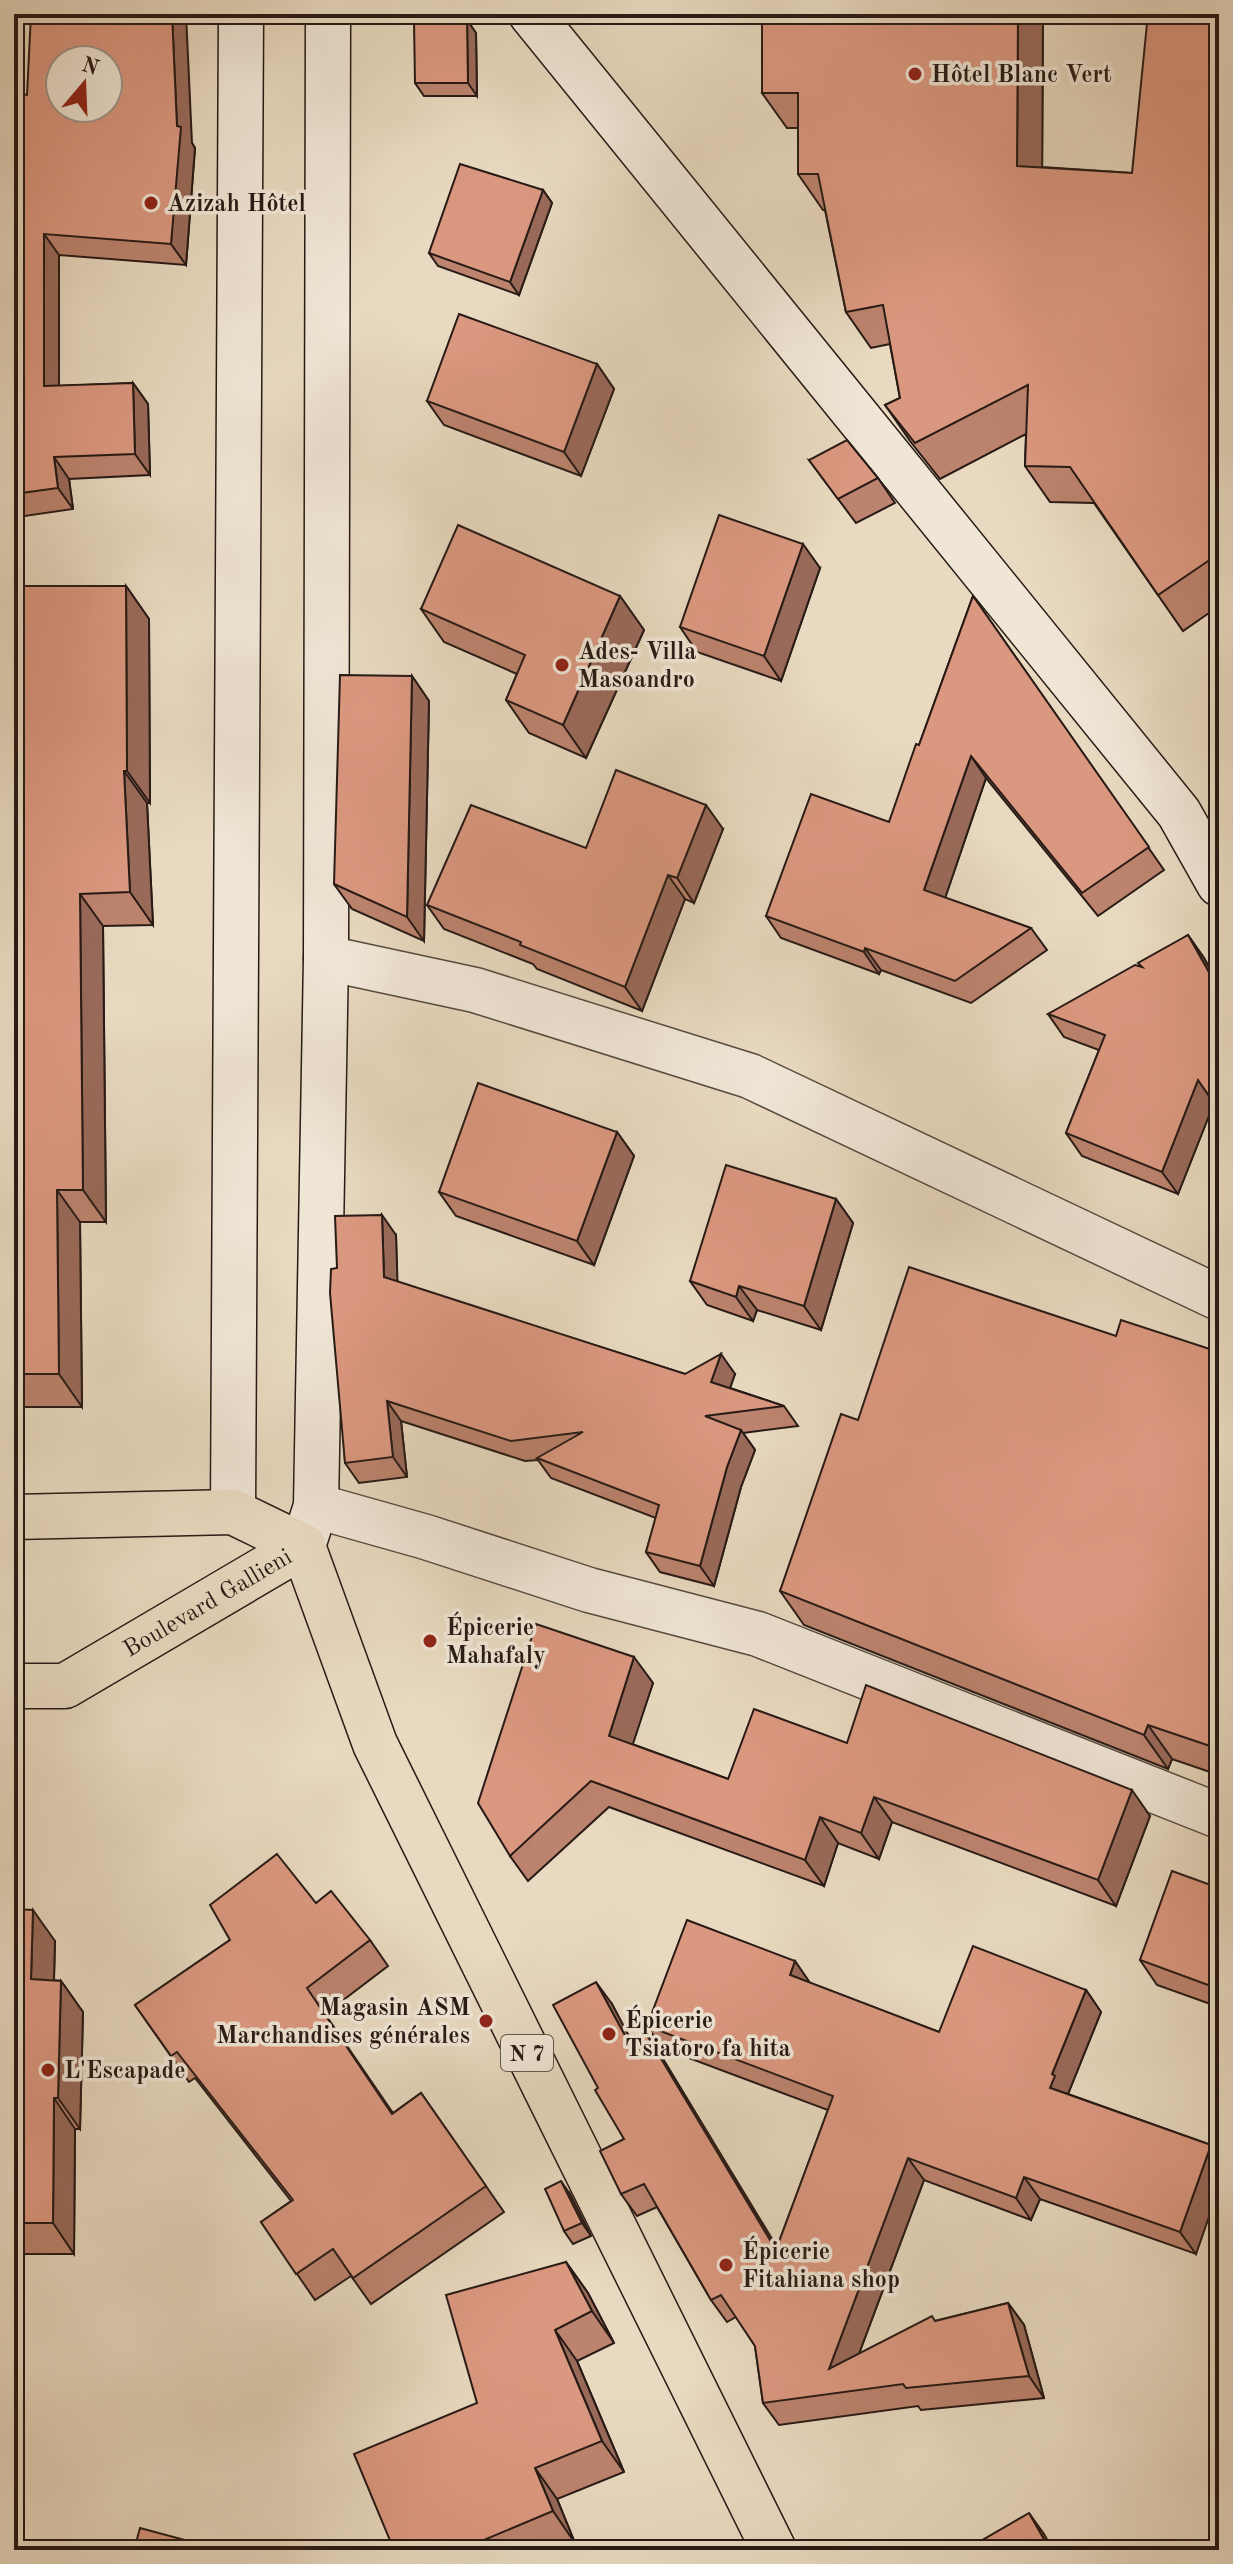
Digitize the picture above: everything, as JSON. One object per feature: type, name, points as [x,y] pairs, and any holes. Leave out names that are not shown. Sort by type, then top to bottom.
[{"type":"main road","name":"Boulevard Gallieni","points":[[14,1517],[233,1512],[309,1526]]},
{"type":"main road","name":"Boulevard Gallieni","points":[[14,1686],[65,1686],[309,1526]]},
{"type":"main road","name":"N 7","points":[[309,1526],[375,1744],[774,2550]]},
{"type":"street","points":[[233,1512],[241,14]]},
{"type":"street","points":[[328,14],[326,958],[309,1526],[426,1537],[589,1590],[758,1634],[1219,1816]]},
{"type":"street","points":[[531,14],[1179,813],[1219,884]]},
{"type":"street","points":[[326,958],[475,990],[750,1076],[1219,1298]]},
{"type":"building","points":[[31,14],[172,14],[177,126],[181,127],[171,244],[44,234],[44,386],[133,383],[135,454],[54,457],[58,488],[14,494],[14,92],[27,95]]},
{"type":"building","points":[[762,14],[1018,14],[1017,166],[1132,173],[1148,14],[1219,14],[1219,570],[1211,559],[1158,595],[1070,467],[1025,466],[1028,385],[915,443],[885,405],[900,398],[883,305],[846,312],[818,174],[798,174],[798,93],[762,93]]},
{"type":"building","points":[[467,20],[468,83],[415,83],[414,21]]},
{"type":"building","points":[[460,164],[543,190],[510,282],[429,253]]},
{"type":"building","points":[[459,314],[597,364],[564,452],[427,401]]},
{"type":"building","points":[[847,440],[878,478],[838,499],[809,460]]},
{"type":"building","points":[[719,515],[803,544],[764,656],[680,627]]},
{"type":"building","name":"Ades- Villa Masoandro","points":[[458,525],[620,596],[563,725],[506,700],[525,655],[421,609]]},
{"type":"building","points":[[14,586],[126,586],[127,771],[124,771],[130,892],[80,894],[83,1190],[57,1190],[59,1374],[14,1374]]},
{"type":"building","points":[[973,596],[1149,847],[1082,893],[971,756],[924,890],[1031,928],[955,981],[766,916],[811,794],[889,822]]},
{"type":"building","points":[[340,675],[412,676],[407,917],[334,884]]},
{"type":"building","points":[[616,770],[706,805],[677,878],[668,875],[625,987],[427,905],[471,805],[586,848]]},
{"type":"building","points":[[1188,935],[1219,990],[1219,1110],[1198,1080],[1162,1172],[1066,1133],[1105,1035],[1048,1014],[1135,965],[1142,967],[1138,963]]},
{"type":"building","points":[[478,1083],[617,1132],[577,1241],[439,1192]]},
{"type":"building","points":[[726,1165],[836,1199],[804,1306],[739,1286],[736,1297],[690,1281]]},
{"type":"building","points":[[382,1215],[384,1277],[685,1374],[721,1354],[711,1382],[784,1406],[705,1416],[741,1430],[727,1467],[700,1566],[646,1552],[659,1505],[537,1458],[583,1432],[511,1441],[387,1401],[393,1457],[345,1463],[330,1293],[331,1269],[337,1268],[335,1216]]},
{"type":"building","points":[[909,1267],[1116,1336],[1121,1320],[1219,1352],[1219,1749],[1148,1725],[1144,1735],[780,1591],[841,1414],[858,1420]]},
{"type":"building","points":[[536,1624],[634,1657],[609,1736],[728,1779],[754,1709],[847,1743],[866,1685],[1132,1790],[1098,1880],[874,1797],[861,1833],[820,1817],[805,1860],[591,1781],[510,1856],[478,1803]]},
{"type":"building","points":[[277,1854],[316,1903],[331,1891],[370,1940],[307,1988],[392,2114],[421,2093],[486,2186],[353,2278],[333,2249],[296,2274],[261,2222],[293,2200],[177,2052],[171,2056],[135,2005],[230,1940],[210,1905]]},
{"type":"building","points":[[1172,1871],[1219,1888],[1219,1989],[1140,1960]]},
{"type":"building","name":"L'Escapade","points":[[14,1909],[33,1910],[31,1979],[61,1981],[58,2098],[54,2098],[53,2223],[14,2223]]},
{"type":"building","points":[[687,1920],[795,1961],[790,1975],[939,2032],[973,1946],[1086,1990],[1052,2074],[1055,2076],[1050,2088],[1211,2145],[1180,2232],[1024,2177],[1016,2198],[908,2158],[829,2369],[932,2316],[935,2321],[1008,2303],[1029,2376],[906,2388],[903,2384],[763,2403],[755,2346],[721,2295],[711,2300],[644,2184],[621,2194],[600,2151],[624,2139],[595,2090],[598,2088],[553,2005],[596,1982],[636,2056],[645,2032],[776,2250],[833,2096],[647,2026]]},
{"type":"building","points":[[561,2181],[582,2223],[564,2231],[545,2189]]},
{"type":"building","points":[[566,2262],[592,2311],[555,2330],[602,2441],[535,2468],[553,2511],[460,2550],[394,2550],[354,2454],[477,2403],[446,2295]]},
{"type":"building","points":[[1029,2513],[1050,2550],[965,2550]]},
{"type":"building","points":[[140,2528],[222,2550],[134,2550]]},
{"type":"building","points":[[1073,2543],[1079,2550],[1064,2550]]},
{"type":"place","name":"Hôtel Blanc Vert","points":[[915,74]]},
{"type":"place","name":"Azizah Hôtel","points":[[151,203]]},
{"type":"place","name":"Ades- Villa Masoandro","points":[[562,665]]},
{"type":"place","name":"Épicerie Mahafaly","points":[[430,1641]]},
{"type":"place","name":"Magasin ASM Marchandises générales","points":[[486,2021]]},
{"type":"place","name":"Épicerie Tsiatoro fa hita","points":[[609,2034]]},
{"type":"place","name":"L'Escapade","points":[[48,2070]]},
{"type":"place","name":"Épicerie Fitahiana shop","points":[[726,2265]]}]
